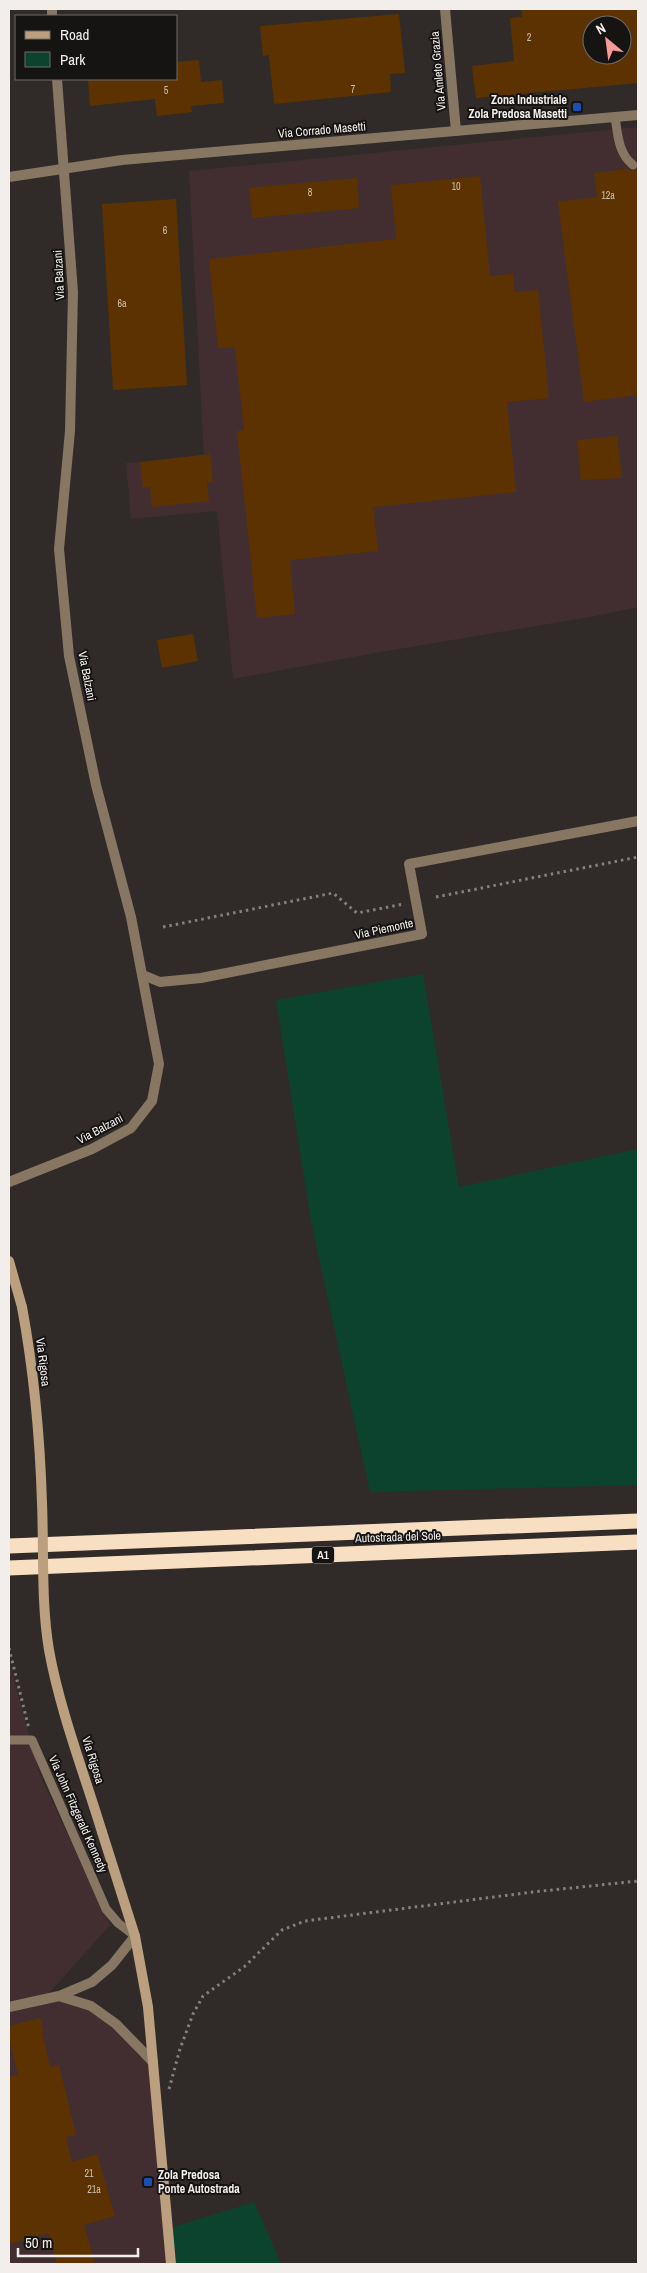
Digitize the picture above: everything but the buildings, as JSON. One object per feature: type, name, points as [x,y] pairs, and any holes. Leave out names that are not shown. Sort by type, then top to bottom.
[{"type":"highway","name":"Autostrada del Sole","points":[[9,1546],[638,1521]]},
{"type":"highway","name":"Autostrada del Sole","points":[[9,1568],[638,1542]]},
{"type":"main road","name":"Via Rigosa","points":[[9,1261],[22,1307],[31,1358],[36,1405],[42,1500],[45,1612],[50,1650],[60,1695],[135,1936],[148,2007],[171,2264]]},
{"type":"street","name":"Via Amleto Grazia","points":[[445,9],[456,131]]},
{"type":"street","name":"Via Balzani","points":[[9,1182],[112,1140],[131,1128],[152,1101],[160,1064],[131,917],[96,785],[69,656],[59,549],[70,431],[73,292],[58,80]]},
{"type":"street","name":"Via Corrado Masetti","points":[[9,177],[65,167],[122,160],[638,115]]},
{"type":"street","name":"Via Piemonte","points":[[143,975],[160,982],[201,978],[422,934],[409,864],[638,822]]},
{"type":"street","points":[[9,2008],[59,1996],[92,1982],[112,1965],[135,1936]]},
{"type":"street","points":[[59,1996],[91,2006],[116,2024],[153,2062]]},
{"type":"lane","points":[[615,117],[620,148],[625,158],[633,165]]},
{"type":"lane","points":[[9,1740],[32,1740]]},
{"type":"lane","name":"Via John Fitzgerald Kennedy","points":[[32,1740],[106,1908],[113,1918],[135,1936]]},
{"type":"path","points":[[436,897],[638,857]]},
{"type":"path","points":[[163,927],[333,893],[357,913],[409,902]]},
{"type":"path","points":[[9,1648],[32,1740]]},
{"type":"path","points":[[169,2090],[180,2049],[193,2014],[203,1996],[244,1967],[282,1930],[305,1921],[533,1892],[638,1882]]},
{"type":"shaded area","points":[[638,127],[638,607],[233,679],[217,511],[131,519],[126,463],[204,457],[189,171]]},
{"type":"shaded area","points":[[9,1662],[40,1775],[110,1925],[49,1993],[109,2019],[139,2057],[155,2054],[169,2264],[9,2264]]},
{"type":"green space","points":[[423,974],[459,1187],[638,1149],[638,1485],[370,1492],[311,1221],[276,1000]]},
{"type":"green space","points":[[254,2202],[281,2264],[169,2264],[167,2229]]},
{"type":"place","name":"Zona Industriale Zola Predosa Masetti","points":[[577,107]]},
{"type":"place","name":"Zola Predosa Ponte Autostrada","points":[[148,2182]]}]
